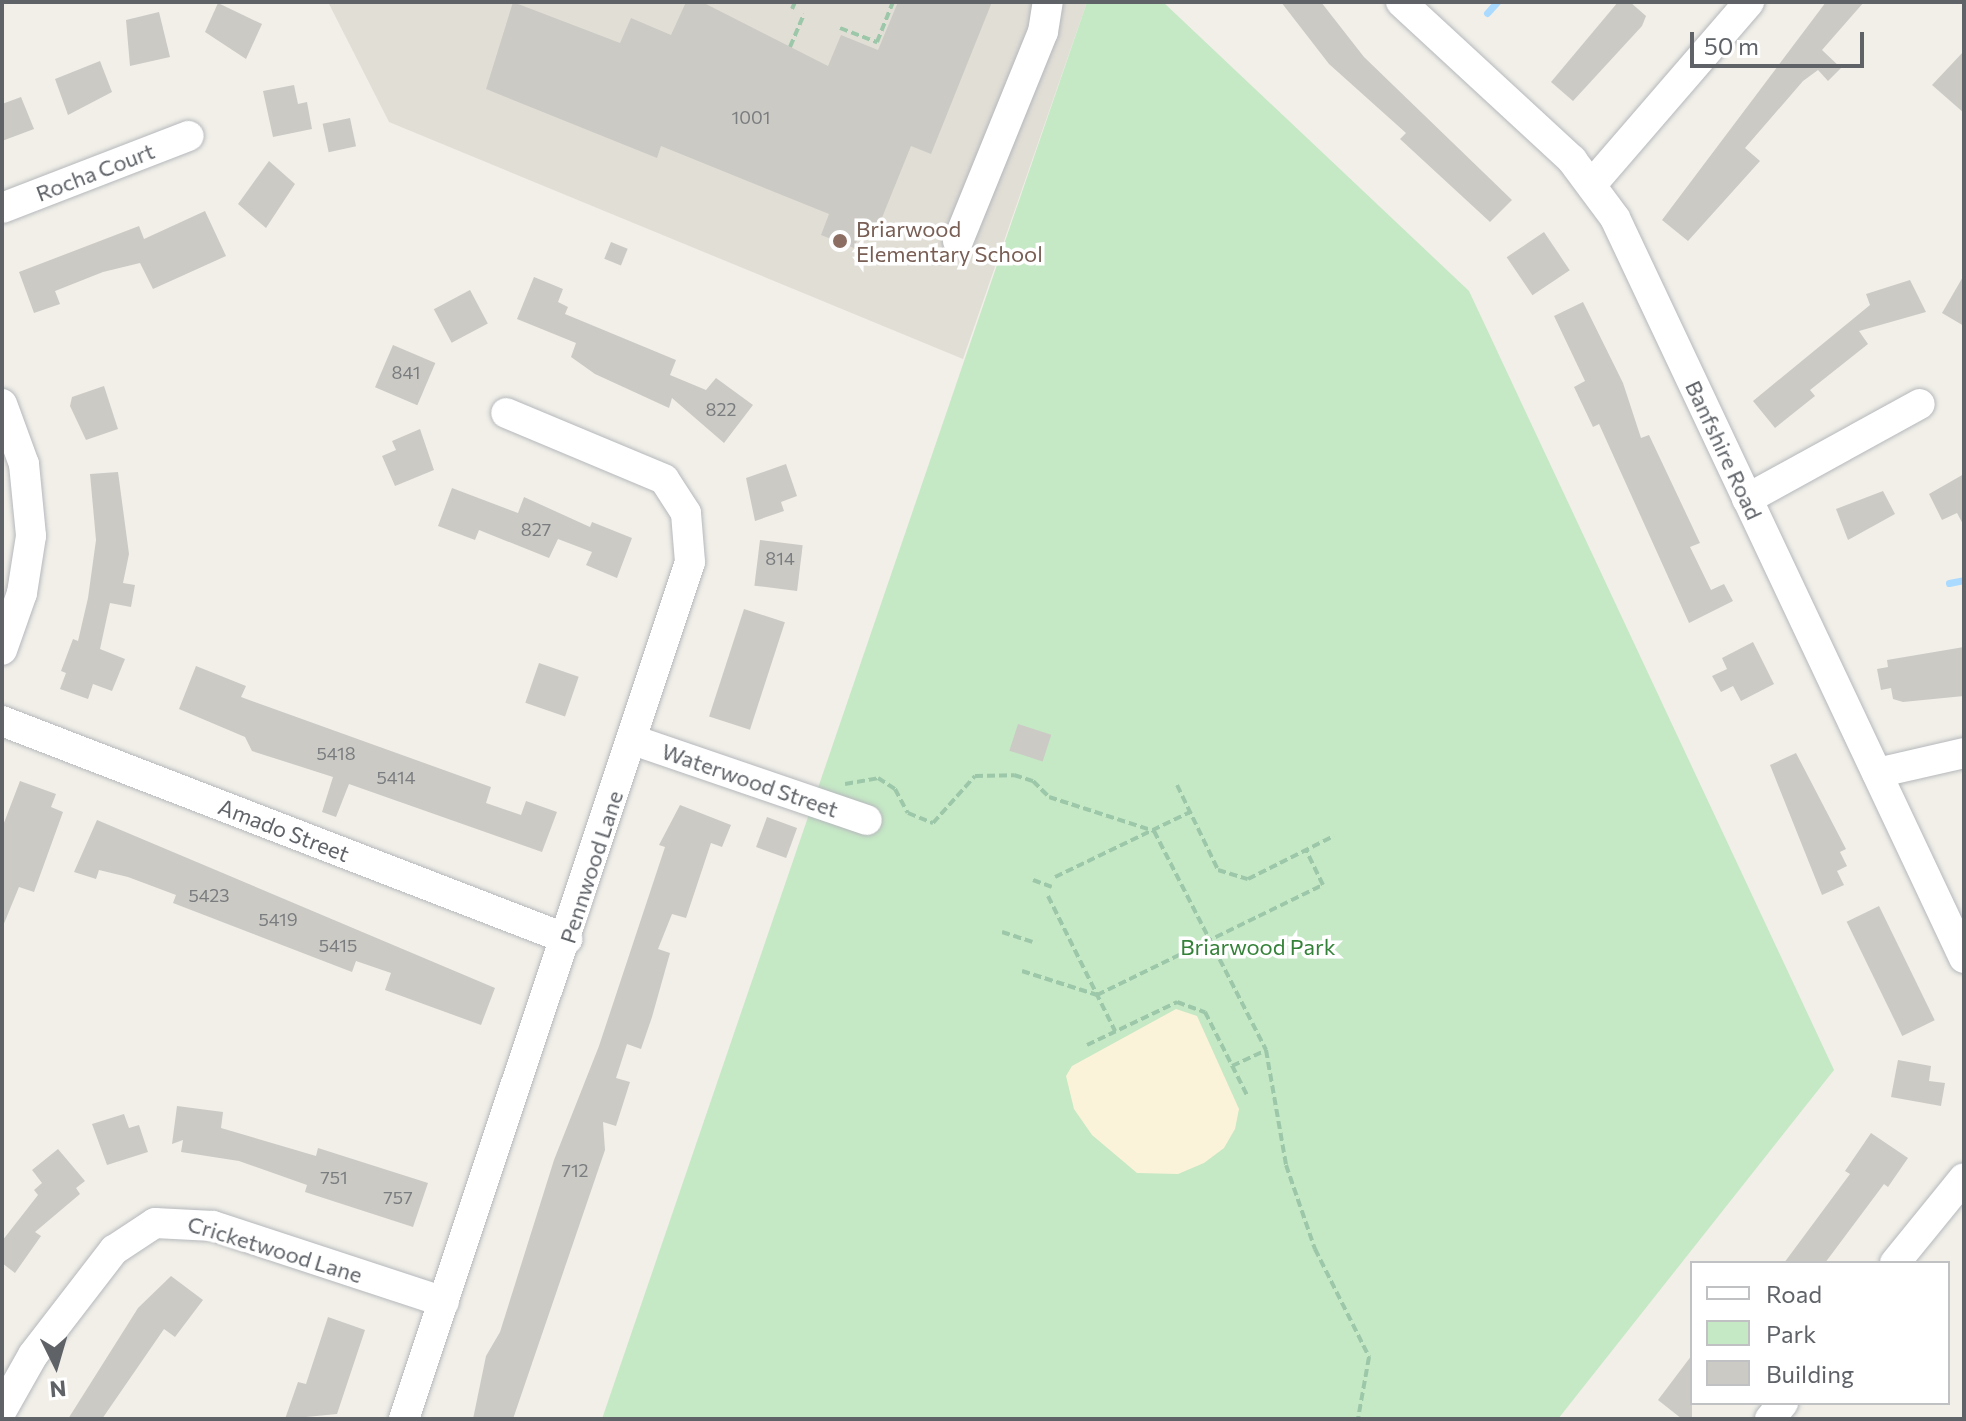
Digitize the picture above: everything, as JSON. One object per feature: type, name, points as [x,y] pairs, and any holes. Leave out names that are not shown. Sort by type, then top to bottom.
[{"type":"street","points":[[958,241],[1043,32],[1048,2]]},
{"type":"street","name":"Banfshire Road","points":[[1401,2],[1593,183],[1747,499],[1964,958]]},
{"type":"street","points":[[1593,183],[1749,2]]},
{"type":"street","name":"Rocha Court","points":[[2,208],[189,136]]},
{"type":"street","points":[[2,404],[24,464],[31,536],[22,593],[2,650]]},
{"type":"street","points":[[1747,499],[1920,404]]},
{"type":"street","name":"Pennwood Lane","points":[[404,1419],[686,584],[692,543],[686,513],[664,479],[506,413]]},
{"type":"street","name":"Amado Street","points":[[2,721],[567,939]]},
{"type":"street","name":"Waterwood Street","points":[[633,740],[867,820]]},
{"type":"street","points":[[1877,773],[1964,753]]},
{"type":"street","points":[[1897,1261],[1964,1178]]},
{"type":"street","name":"Cricketwood Lane","points":[[2,1410],[33,1355],[114,1250],[155,1223],[213,1226],[444,1302]]},
{"type":"path","points":[[792,9],[795,2]]},
{"type":"path","points":[[840,28],[877,42],[893,2]]},
{"type":"path","points":[[790,47],[804,14]]},
{"type":"path","points":[[837,787],[878,778],[895,789],[908,813],[933,823],[975,776],[1014,775],[1033,781],[1049,797],[1154,831],[1266,1050],[1286,1165],[1315,1249],[1369,1357],[1358,1419]]},
{"type":"path","points":[[1177,785],[1218,870],[1248,879],[1334,836]]},
{"type":"path","points":[[1055,877],[1190,812]]},
{"type":"path","points":[[1022,971],[1097,995],[1323,885],[1306,850]]},
{"type":"path","points":[[1033,880],[1052,887]]},
{"type":"path","points":[[1048,896],[1115,1031]]},
{"type":"path","points":[[1002,932],[1032,942]]},
{"type":"path","points":[[1087,1045],[1177,1002],[1205,1012],[1247,1095]]},
{"type":"path","points":[[1232,1066],[1266,1050]]},
{"type":"shaded area","name":"Briarwood Elementary School","points":[[328,2],[1087,2],[963,359],[389,122]]},
{"type":"green space","name":"Briarwood Park","points":[[1087,2],[1163,2],[1469,291],[1834,1070],[1558,1419],[602,1419]]},
{"type":"sand","points":[[1176,1009],[1197,1016],[1239,1109],[1235,1129],[1224,1148],[1204,1163],[1178,1174],[1137,1173],[1092,1135],[1074,1109],[1066,1076],[1072,1066]]},
{"type":"building","points":[[513,2],[620,43],[631,18],[671,35],[686,2],[702,2],[828,66],[841,35],[878,50],[898,2],[992,2],[931,154],[911,146],[875,235],[861,230],[854,248],[821,235],[829,214],[661,146],[657,158],[486,89]]},
{"type":"building","points":[[1281,2],[1321,2],[1364,57],[1512,200],[1490,222],[1400,139],[1406,133],[1329,64]]},
{"type":"building","points":[[1618,2],[1630,2],[1646,16],[1642,26],[1573,101],[1551,82]]},
{"type":"building","points":[[1826,2],[1864,2],[1822,50],[1841,68],[1828,81],[1818,70],[1803,81],[1745,148],[1760,161],[1688,241],[1662,220]]},
{"type":"building","points":[[218,3],[262,24],[246,59],[205,32]]},
{"type":"building","points":[[159,12],[170,57],[130,66],[126,20]]},
{"type":"building","points":[[1964,51],[1964,113],[1932,85]]},
{"type":"building","points":[[100,61],[112,92],[68,115],[55,79]]},
{"type":"building","points":[[294,85],[298,104],[307,102],[312,129],[273,137],[263,91]]},
{"type":"building","points":[[21,97],[34,129],[2,141],[2,104]]},
{"type":"building","points":[[350,118],[356,146],[329,152],[323,124]]},
{"type":"building","points":[[269,161],[295,184],[266,228],[238,204]]},
{"type":"building","points":[[205,211],[226,256],[153,289],[140,263],[103,272],[55,291],[60,304],[34,313],[19,272],[139,226],[144,239]]},
{"type":"building","points":[[1544,232],[1570,270],[1532,295],[1507,257]]},
{"type":"building","points":[[611,242],[628,249],[621,265],[604,259]]},
{"type":"building","points":[[1964,275],[1964,326],[1942,313]]},
{"type":"building","points":[[534,277],[563,289],[558,302],[568,307],[565,314],[676,360],[670,375],[706,390],[716,378],[753,405],[724,443],[672,398],[669,408],[595,374],[571,357],[576,343],[517,319]]},
{"type":"building","points":[[1910,280],[1926,312],[1859,331],[1868,344],[1810,390],[1815,396],[1775,428],[1753,401],[1870,305],[1866,294]]},
{"type":"building","points":[[470,290],[488,324],[452,343],[434,309]]},
{"type":"building","points":[[1583,302],[1623,383],[1641,438],[1649,435],[1700,543],[1690,547],[1711,590],[1724,584],[1733,601],[1689,623],[1599,424],[1593,427],[1574,387],[1585,381],[1554,316]]},
{"type":"building","points":[[393,345],[435,363],[417,405],[375,387]]},
{"type":"building","points":[[104,386],[118,429],[86,440],[70,406],[72,397]]},
{"type":"building","points":[[420,429],[434,470],[395,486],[382,456],[396,450],[392,441]]},
{"type":"building","points":[[786,464],[797,496],[781,502],[784,511],[755,521],[746,478]]},
{"type":"building","points":[[118,472],[129,554],[123,583],[135,585],[131,607],[110,603],[100,649],[125,659],[112,691],[93,684],[88,699],[60,689],[66,673],[61,671],[73,639],[78,641],[88,598],[96,540],[90,474]]},
{"type":"building","points":[[1964,474],[1964,526],[1957,513],[1942,520],[1929,494]]},
{"type":"building","points":[[452,488],[518,513],[524,497],[590,527],[592,522],[632,538],[617,578],[586,565],[592,552],[558,539],[549,558],[479,530],[475,540],[438,526]]},
{"type":"building","points":[[1883,491],[1895,514],[1848,540],[1836,509]]},
{"type":"building","points":[[760,540],[803,545],[797,591],[754,586]]},
{"type":"building","points":[[744,609],[785,622],[750,730],[709,716]]},
{"type":"building","points":[[1753,642],[1774,684],[1741,701],[1733,686],[1721,692],[1712,676],[1727,669],[1722,658]]},
{"type":"building","points":[[1964,647],[1964,696],[1903,702],[1893,699],[1891,688],[1881,690],[1877,669],[1888,667],[1887,660]]},
{"type":"building","points":[[539,663],[579,677],[565,716],[525,703]]},
{"type":"building","points":[[196,666],[246,686],[241,697],[491,787],[486,803],[521,815],[526,801],[557,812],[542,852],[349,784],[336,817],[322,812],[333,777],[252,751],[245,737],[179,709]]},
{"type":"building","points":[[1018,724],[1051,735],[1043,761],[1009,751]]},
{"type":"building","points":[[1796,753],[1846,849],[1840,852],[1847,866],[1837,871],[1844,885],[1822,895],[1770,765]]},
{"type":"building","points":[[20,781],[56,794],[51,807],[63,812],[34,892],[19,887],[3,926],[2,828]]},
{"type":"building","points":[[680,805],[731,825],[722,847],[711,843],[686,918],[672,914],[658,949],[670,953],[652,1017],[641,1049],[627,1044],[616,1078],[630,1082],[616,1126],[603,1122],[605,1150],[513,1419],[473,1419],[486,1356],[500,1332],[554,1160],[599,1046],[665,847],[659,845]]},
{"type":"building","points":[[767,817],[797,828],[786,858],[756,847]]},
{"type":"building","points":[[97,820],[495,988],[481,1025],[385,990],[391,973],[356,961],[352,972],[173,903],[176,895],[128,877],[99,870],[96,879],[74,872]]},
{"type":"building","points":[[1879,906],[1935,1020],[1902,1036],[1847,922]]},
{"type":"building","points":[[1898,1060],[1931,1066],[1929,1081],[1945,1083],[1941,1106],[1891,1097]]},
{"type":"building","points":[[177,1106],[223,1112],[221,1128],[316,1156],[318,1148],[428,1183],[413,1227],[305,1192],[307,1185],[239,1161],[181,1152],[183,1140],[172,1144]]},
{"type":"building","points":[[124,1114],[129,1128],[139,1125],[148,1152],[107,1165],[92,1124]]},
{"type":"building","points":[[1871,1133],[1908,1158],[1888,1187],[1884,1184],[1826,1261],[1785,1261],[1850,1174],[1845,1171]]},
{"type":"building","points":[[58,1149],[85,1181],[76,1188],[80,1194],[35,1232],[41,1236],[15,1273],[2,1263],[2,1241],[38,1195],[34,1190],[42,1183],[32,1170]]},
{"type":"building","points":[[171,1276],[203,1300],[175,1337],[164,1329],[102,1419],[68,1419],[138,1308]]},
{"type":"building","points":[[328,1317],[365,1330],[337,1414],[285,1419],[298,1382],[306,1384]]},
{"type":"building","points":[[1690,1358],[1692,1419],[1682,1419],[1658,1400]]},
{"type":"waterway","points":[[1487,13],[1497,2]]},
{"type":"waterway","points":[[1949,583],[1964,580]]},
{"type":"place","name":"Briarwood Elementary School","points":[[840,241]]}]
